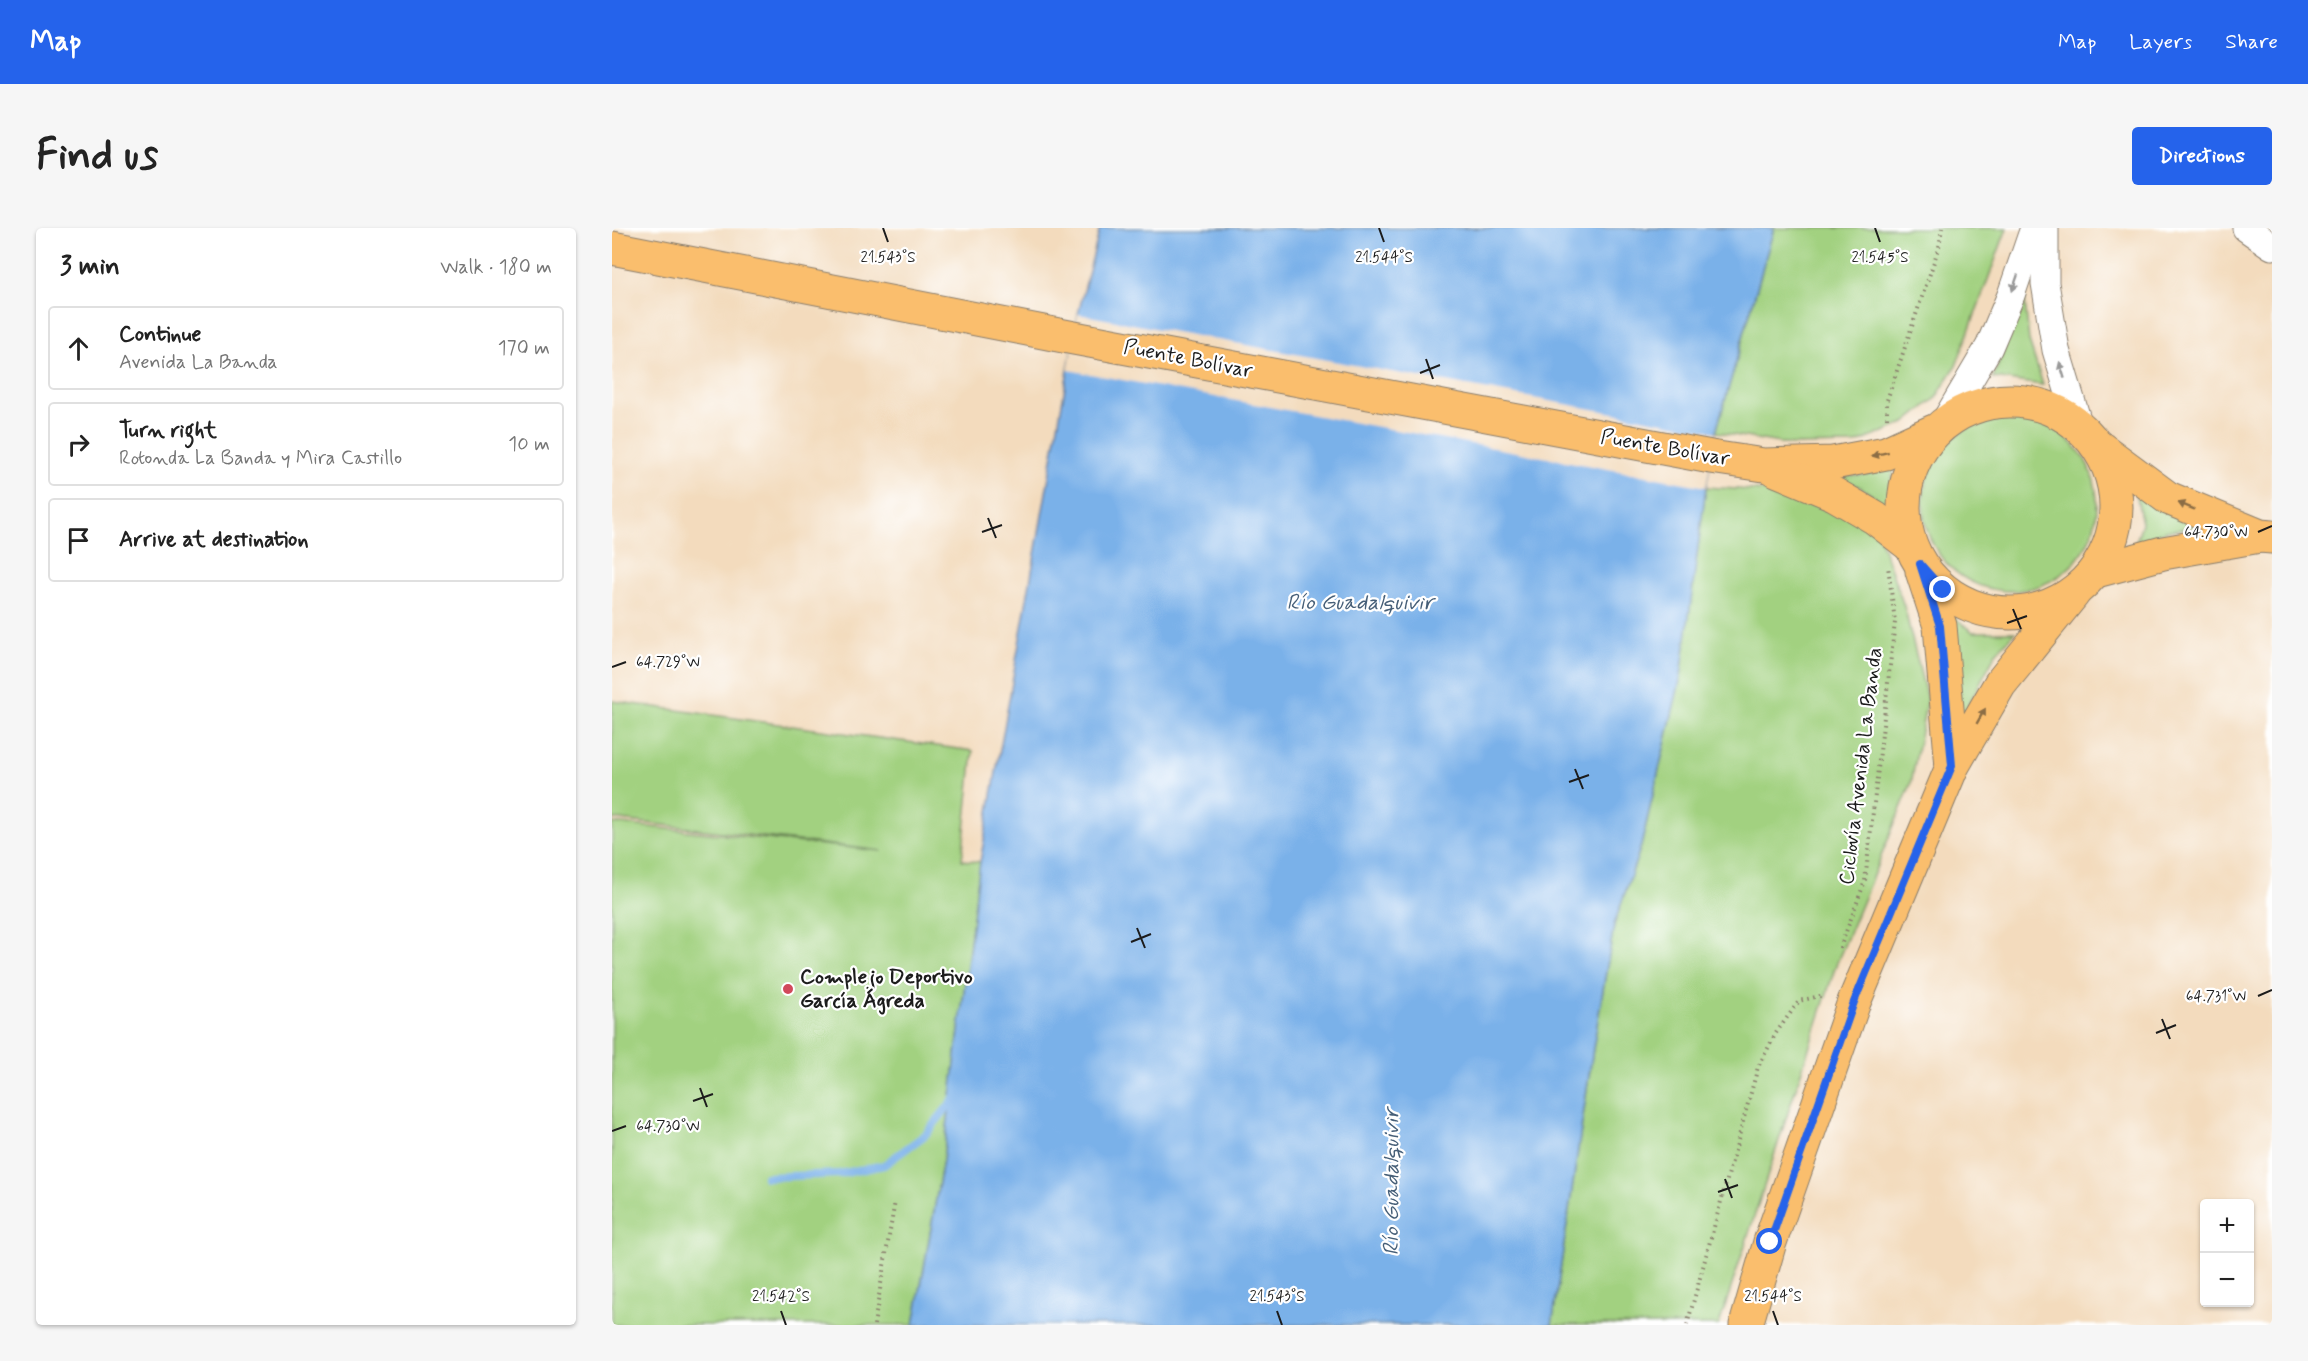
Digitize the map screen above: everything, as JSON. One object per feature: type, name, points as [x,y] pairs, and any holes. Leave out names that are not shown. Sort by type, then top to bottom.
[{"type":"main road","name":"Puente Bolívar","points":[[612,248],[1074,338],[1764,465],[1833,463],[1886,453],[1939,427]]},
{"type":"main road","points":[[1952,766],[1940,626],[1906,557],[1904,516],[1906,485],[1916,456],[1939,427],[1969,408],[1997,401],[2027,401],[2055,410],[2168,498],[2266,536]]},
{"type":"main road","points":[[1746,1325],[1770,1242],[1854,1002],[1952,766],[2000,684],[2073,594],[2096,571],[2107,552],[2114,531],[2117,509],[2115,487],[2108,465],[2089,436]]},
{"type":"main road","name":"Puente Bolívar","points":[[1764,465],[1834,494],[1875,518],[1906,557]]},
{"type":"main road","points":[[2096,571],[2163,553],[2266,536]]},
{"type":"main road","points":[[1906,557],[1943,590],[1973,608],[2007,614],[2042,609],[2073,594]]},
{"type":"street","points":[[1939,427],[1989,347],[2011,295],[2034,228]]},
{"type":"street","points":[[2045,228],[2045,283],[2056,350],[2089,436]]},
{"type":"street","points":[[2246,228],[2272,246]]},
{"type":"path","points":[[1888,420],[1887,400],[1939,247],[1942,228]]},
{"type":"path","name":"Ciclovía Avenida La Banda","points":[[1838,954],[1865,881],[1895,622],[1906,557]]},
{"type":"path","points":[[1687,1325],[1758,1067],[1776,1033],[1799,1001],[1823,996],[1827,986]]},
{"type":"path","points":[[874,1325],[895,1201]]},
{"type":"green space","points":[[1774,228],[2007,228],[1956,366],[1935,399],[1905,423],[1855,444],[1791,445],[1716,432]]},
{"type":"green space","points":[[2022,271],[2029,341],[2043,385],[1993,378],[2009,335]]},
{"type":"green space","points":[[2010,417],[2043,424],[2072,442],[2090,471],[2097,504],[2090,537],[2072,566],[2043,584],[2010,591],[1977,584],[1948,566],[1930,537],[1923,504],[1930,471],[1948,442],[1977,424]]},
{"type":"green space","points":[[1894,467],[1890,492],[1891,508],[1860,487],[1831,476],[1863,475]]},
{"type":"green space","points":[[1706,487],[1767,491],[1839,506],[1878,534],[1904,606],[1927,699],[1911,784],[1836,965],[1719,1325],[1552,1325],[1614,925],[1641,846],[1681,676]]},
{"type":"green space","points":[[2136,493],[2202,526],[2165,531],[2135,545],[2142,523]]},
{"type":"green space","points":[[1944,609],[1973,632],[2015,632],[1996,653],[1957,726]]},
{"type":"green space","name":"Complejo Deportivo García Ágreda","points":[[612,701],[973,751],[962,860],[980,862],[943,1160],[914,1325],[612,1325],[612,823],[882,851],[612,819]]},
{"type":"water","name":"Río Guadalquivir","points":[[1100,228],[1774,228],[1716,432],[1706,487],[1681,676],[1641,846],[1614,925],[1552,1325],[914,1325],[943,1160],[980,862],[1078,314]]},
{"type":"pier","points":[[1078,314],[1716,432],[1706,487],[1068,370]]},
{"type":"waterway","points":[[766,1177],[840,1174],[884,1165],[925,1135],[956,1097]]},
{"type":"place","name":"Complejo Deportivo García Ágreda","points":[[788,989]]},
{"type":"route","points":[[1770,1242],[1854,1002],[1952,766],[1940,626],[1920,564],[1943,590]]}]
